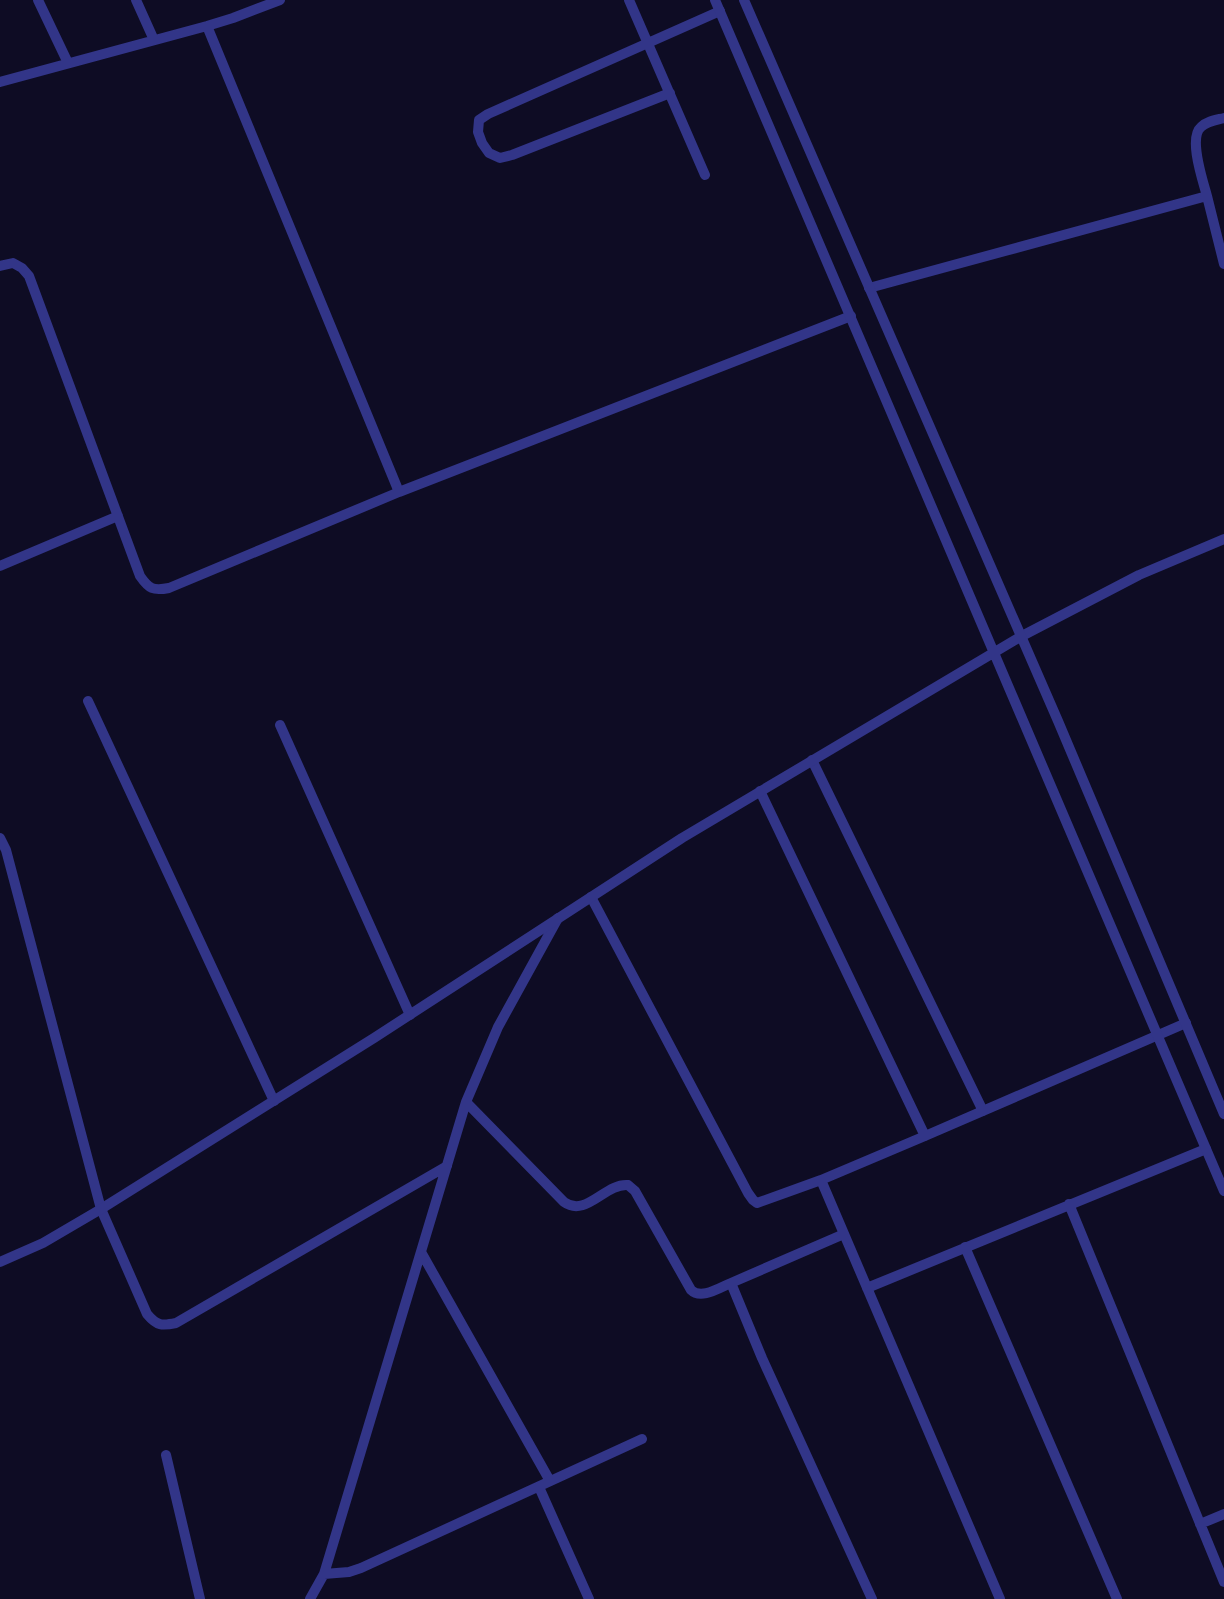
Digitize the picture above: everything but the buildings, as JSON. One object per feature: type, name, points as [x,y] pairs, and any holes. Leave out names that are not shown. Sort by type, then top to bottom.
[{"type":"street","points":[[38,0],[68,63]]},
{"type":"street","points":[[136,0],[154,40]]},
{"type":"street","points":[[0,82],[207,26],[280,0]]},
{"type":"street","points":[[629,0],[705,175]]},
{"type":"street","points":[[715,0],[1224,1191]]},
{"type":"street","points":[[744,0],[1061,729],[1224,1114]]},
{"type":"street","points":[[670,93],[512,155],[500,158],[490,153],[482,143],[478,132],[479,120],[488,114],[720,11]]},
{"type":"street","points":[[207,26],[399,492]]},
{"type":"street","points":[[1224,118],[1210,121],[1200,127],[1196,136],[1195,148],[1224,264]]},
{"type":"street","points":[[869,288],[1206,196]]},
{"type":"street","points":[[0,266],[13,263],[22,268],[29,276],[140,576],[148,587],[159,590],[169,588],[399,492],[851,316]]},
{"type":"street","points":[[0,566],[118,516]]},
{"type":"street","points":[[0,1262],[43,1243],[101,1209],[410,1015],[682,838],[993,652],[1139,575],[1224,540]]},
{"type":"street","points":[[88,701],[274,1101]]},
{"type":"street","points":[[280,725],[410,1015]]},
{"type":"street","points":[[812,760],[983,1111]]},
{"type":"street","points":[[760,792],[925,1136]]},
{"type":"street","points":[[0,838],[6,850],[101,1209],[147,1314],[154,1323],[165,1325],[176,1323],[447,1166]]},
{"type":"street","points":[[591,897],[752,1200],[758,1203],[821,1180],[1186,1023]]},
{"type":"street","points":[[310,1599],[324,1574],[466,1102],[498,1026],[558,918]]},
{"type":"street","points":[[466,1102],[564,1202],[571,1206],[579,1207],[586,1204],[614,1186],[628,1185],[635,1191],[691,1290],[695,1294],[702,1295],[731,1284],[844,1234]]},
{"type":"street","points":[[867,1288],[1206,1149]]},
{"type":"street","points":[[821,1180],[1000,1599]]},
{"type":"street","points":[[1069,1204],[1224,1582]]},
{"type":"street","points":[[965,1247],[1117,1599]]},
{"type":"street","points":[[421,1252],[550,1481]]},
{"type":"street","points":[[731,1284],[762,1358],[872,1599]]},
{"type":"street","points":[[324,1574],[349,1572],[361,1568],[642,1439]]},
{"type":"street","points":[[166,1455],[200,1599]]},
{"type":"street","points":[[538,1486],[589,1599]]},
{"type":"street","points":[[1200,1524],[1224,1514]]}]
